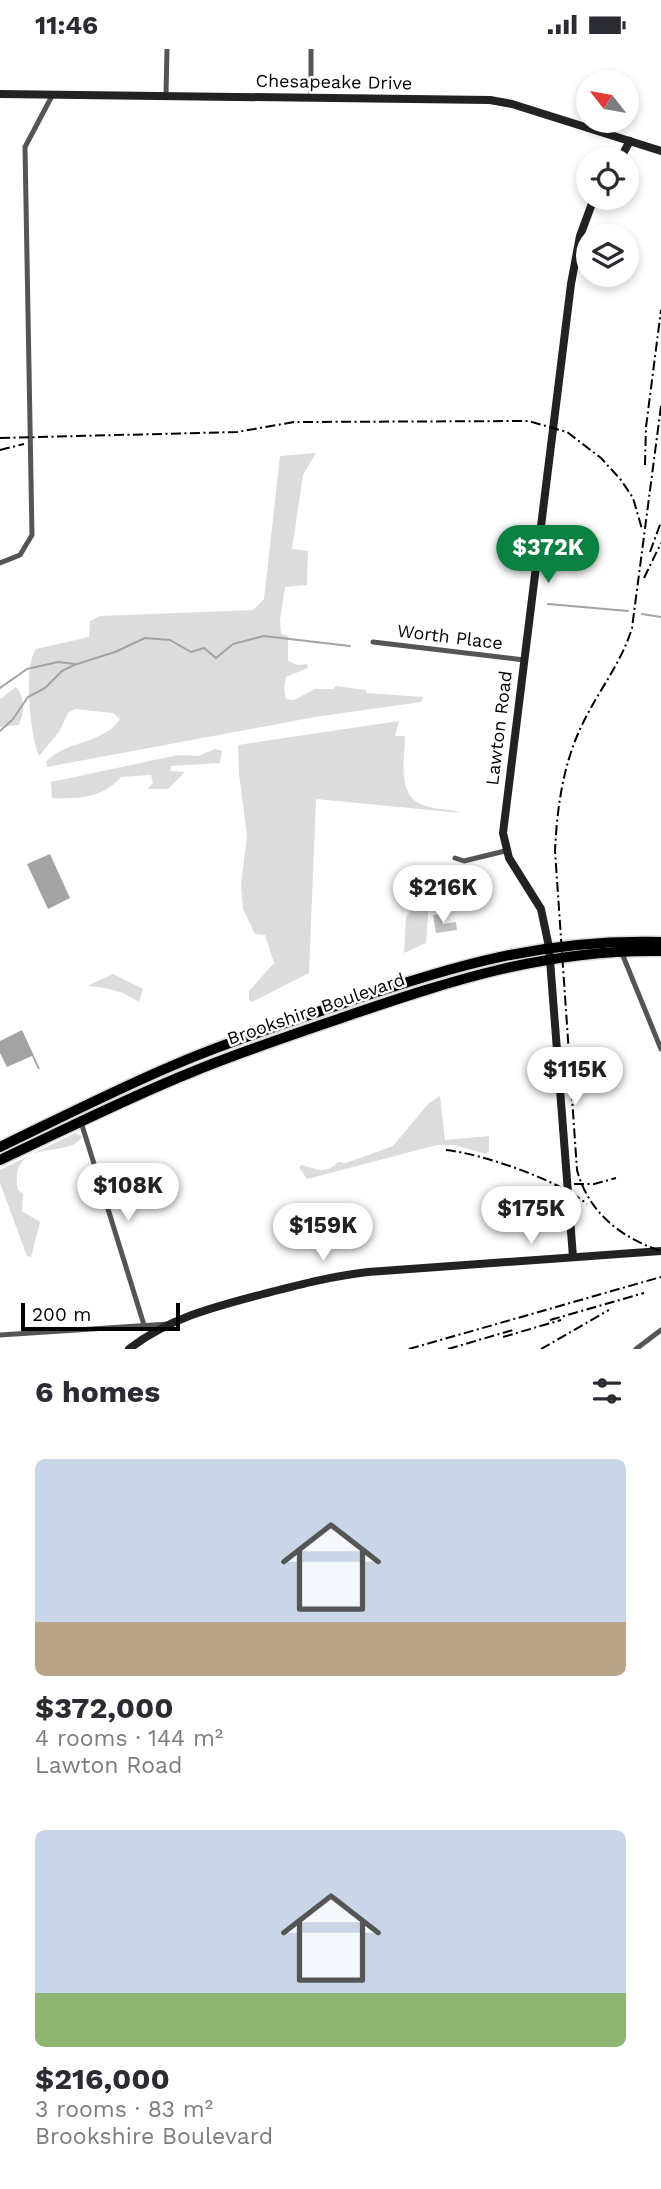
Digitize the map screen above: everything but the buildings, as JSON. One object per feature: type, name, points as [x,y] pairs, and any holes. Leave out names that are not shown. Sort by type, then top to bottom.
[{"type":"highway","name":"Brookshire Boulevard","points":[[0,1147],[174,1065],[434,973],[486,959],[661,943]]},
{"type":"highway","name":"Brookshire Boulevard","points":[[619,947],[661,951]]},
{"type":"highway","name":"Brookshire Boulevard","points":[[0,1160],[179,1077],[278,1039],[469,976],[550,953]]},
{"type":"highway","points":[[174,1065],[179,1077]]},
{"type":"street","points":[[166,95],[167,49]]},
{"type":"street","points":[[311,49],[311,97]]},
{"type":"street","name":"Chesapeake Drive","points":[[0,93],[497,101],[661,151]]},
{"type":"street","points":[[0,563],[20,555],[32,535],[25,147],[53,94]]},
{"type":"street","points":[[627,147],[630,141]]},
{"type":"street","name":"Lawton Road","points":[[573,1257],[550,953],[541,909],[505,851],[503,821],[571,284],[580,236],[590,210]]},
{"type":"street","name":"Worth Place","points":[[373,642],[524,660]]},
{"type":"street","points":[[454,858],[464,861],[505,851]]},
{"type":"street","points":[[619,947],[661,1049]]},
{"type":"street","points":[[81,1122],[144,1325]]},
{"type":"street","points":[[129,1349],[167,1324],[212,1307],[346,1274],[661,1251]]},
{"type":"street","points":[[0,1335],[167,1324]]},
{"type":"street","points":[[636,1349],[661,1330]]},
{"type":"shaded area","points":[[316,453],[303,475],[292,549],[308,551],[307,585],[285,587],[280,620],[281,634],[288,636],[288,661],[298,665],[307,664],[308,668],[286,677],[286,699],[294,700],[315,689],[333,689],[336,686],[366,690],[366,693],[423,697],[421,702],[315,717],[47,767],[46,762],[54,755],[104,734],[120,719],[113,713],[75,709],[68,713],[59,732],[39,756],[29,701],[30,670],[36,649],[89,637],[90,621],[100,616],[253,610],[264,599],[280,456]]},
{"type":"shaded area","points":[[16,687],[23,705],[19,725],[0,727],[0,699]]},
{"type":"shaded area","points":[[399,721],[395,736],[405,736],[404,775],[409,793],[423,805],[461,813],[316,799],[309,973],[252,1002],[249,1000],[249,991],[274,963],[265,935],[255,934],[243,909],[241,884],[247,836],[238,745]]},
{"type":"shaded area","points":[[215,749],[222,751],[220,763],[171,766],[170,771],[185,772],[168,789],[147,789],[153,783],[151,775],[121,777],[106,789],[90,796],[52,798],[51,782],[178,755],[198,756]]},
{"type":"shaded area","points":[[50,854],[70,898],[48,909],[27,864]]},
{"type":"shaded area","points":[[443,874],[429,902],[426,943],[404,953],[406,917],[433,878]]},
{"type":"shaded area","points":[[113,974],[143,989],[139,1002],[114,990],[87,986]]},
{"type":"shaded area","points":[[22,1030],[40,1069],[32,1056],[7,1067],[0,1053],[0,1041]]},
{"type":"shaded area","points":[[440,1096],[445,1140],[489,1136],[489,1151],[486,1154],[454,1145],[437,1145],[307,1179],[299,1167],[302,1165],[325,1170],[338,1162],[346,1163],[393,1146],[428,1104]]},
{"type":"shaded area","points":[[75,1133],[82,1136],[76,1143],[31,1155],[22,1161],[17,1173],[18,1190],[23,1194],[22,1211],[40,1222],[31,1257],[27,1256],[0,1183],[0,1170]]},
{"type":"waterway","points":[[548,604],[628,611]]},
{"type":"waterway","points":[[642,614],[661,617]]},
{"type":"waterway","points":[[0,731],[13,719],[28,697],[45,688],[62,671],[145,638],[170,640],[191,652],[204,648],[216,658],[233,644],[264,636],[350,646]]},
{"type":"waterway","points":[[0,688],[27,669],[58,662],[75,664]]},
{"type":"railway","points":[[645,465],[646,427],[661,310]]},
{"type":"railway","points":[[661,406],[632,628],[622,654],[575,740],[559,803],[555,851],[577,1170],[589,1199],[608,1221],[633,1239],[661,1251]]},
{"type":"railway","points":[[0,438],[237,432],[294,422],[528,421],[567,432],[601,458],[633,498],[642,529]]},
{"type":"railway","points":[[0,450],[24,444]]},
{"type":"railway","points":[[650,552],[661,522]]},
{"type":"railway","points":[[644,578],[661,543]]},
{"type":"railway","points":[[446,1150],[520,1169],[558,1186],[587,1204]]},
{"type":"railway","points":[[574,1184],[594,1184],[616,1178]]},
{"type":"railway","points":[[409,1349],[661,1277]]},
{"type":"railway","points":[[550,1320],[644,1293]]},
{"type":"railway","points":[[541,1349],[609,1310]]},
{"type":"railway","points":[[503,1337],[561,1320]]},
{"type":"railway","points":[[448,1349],[513,1330]]}]
